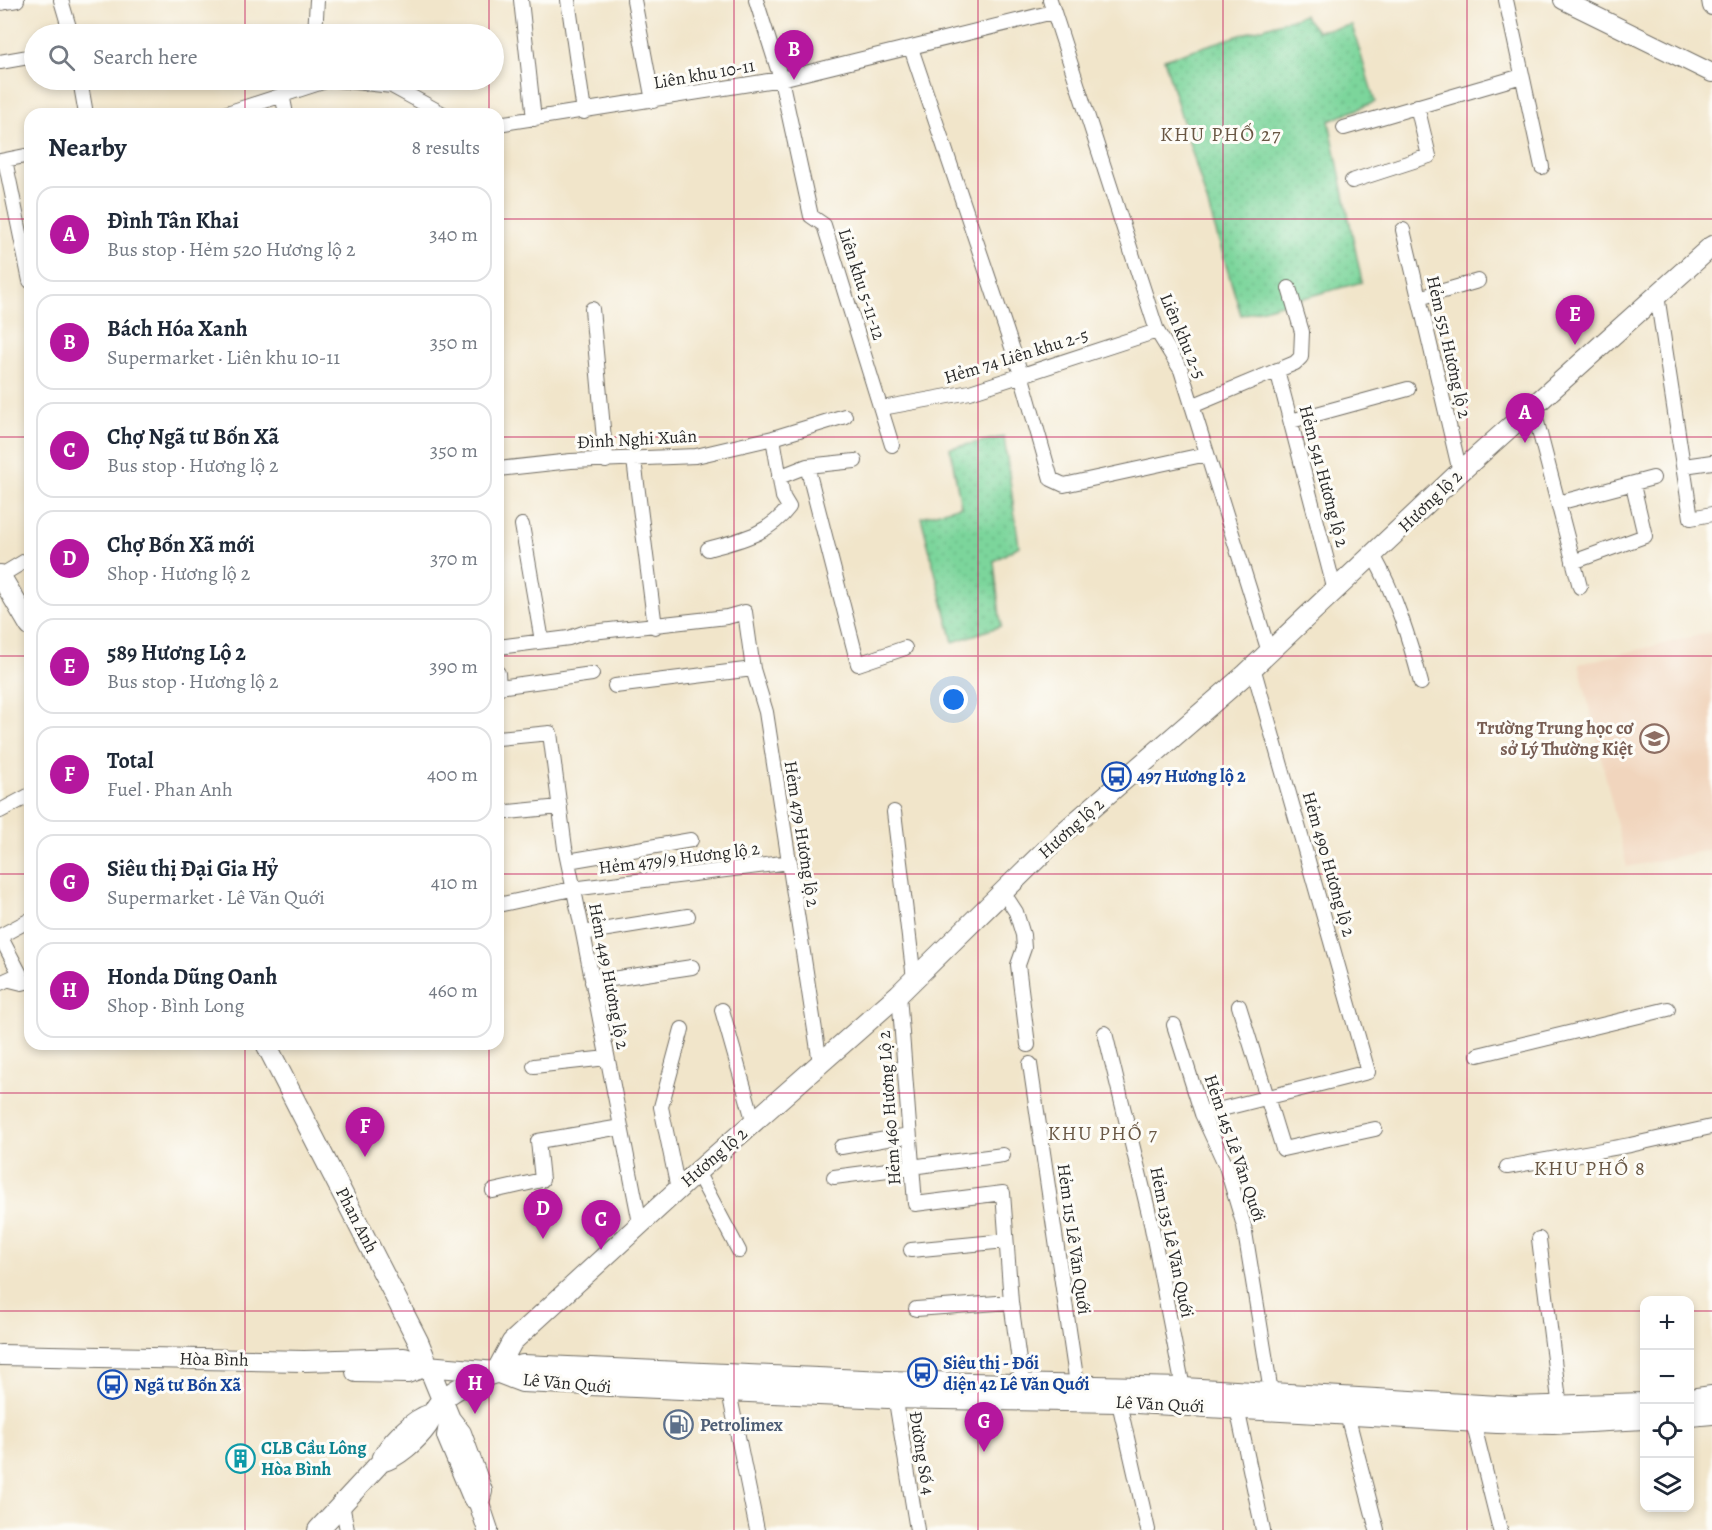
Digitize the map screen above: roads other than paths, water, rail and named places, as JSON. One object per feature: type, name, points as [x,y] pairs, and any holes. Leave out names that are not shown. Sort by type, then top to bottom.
[{"type":"main road","name":"Hương lộ 2","points":[[496,1372],[512,1342],[640,1223],[899,994],[1064,832],[1253,667],[1460,472],[1712,246]]},
{"type":"main road","points":[[0,576],[24,616]]},
{"type":"main road","name":"Phan Anh","points":[[269,1050],[413,1330],[427,1366],[437,1406],[461,1433],[482,1491],[480,1503],[488,1530]]},
{"type":"main road","name":"Hòa Bình","points":[[0,1355],[304,1361],[404,1358],[427,1366],[496,1372]]},
{"type":"main road","name":"Lê Văn Quới","points":[[496,1372],[524,1365],[894,1390],[1022,1383],[1077,1384],[1117,1394],[1183,1388],[1271,1392],[1344,1406],[1473,1422],[1553,1424],[1640,1419]]},
{"type":"main road","name":"Hòa Bình","points":[[0,1367],[304,1374],[407,1373],[427,1366]]},
{"type":"main road","points":[[318,1530],[381,1462],[384,1453],[421,1416],[496,1372]]},
{"type":"main road","name":"Lê Văn Quới","points":[[496,1372],[522,1382],[729,1392],[894,1390],[1117,1394],[1237,1408],[1344,1406],[1560,1408],[1640,1403]]},
{"type":"main road","points":[[1694,1398],[1712,1396]]},
{"type":"main road","points":[[1694,1416],[1712,1414]]},
{"type":"street","points":[[0,3],[17,0]]},
{"type":"street","points":[[61,0],[68,24]]},
{"type":"street","points":[[316,24],[317,0]]},
{"type":"street","points":[[521,0],[534,119]]},
{"type":"street","points":[[568,0],[584,112]]},
{"type":"street","points":[[634,0],[653,101]]},
{"type":"street","name":"Liên khu 5-11-12","points":[[756,0],[780,79],[811,216],[824,225],[892,445]]},
{"type":"street","points":[[1506,0],[1542,167]]},
{"type":"street","points":[[1563,0],[1712,73]]},
{"type":"street","points":[[1711,0],[1712,6]]},
{"type":"street","name":"Liên khu 10-11","points":[[504,123],[780,79],[911,48],[1051,6]]},
{"type":"street","name":"Liên khu 2-5","points":[[1051,6],[1157,331],[1181,370],[1269,652]]},
{"type":"street","points":[[911,48],[1021,374],[1051,479],[1064,485],[1207,454]]},
{"type":"street","points":[[0,62],[24,58]]},
{"type":"street","points":[[1344,128],[1522,76]]},
{"type":"street","points":[[82,90],[85,108]]},
{"type":"street","points":[[251,108],[292,90]]},
{"type":"street","points":[[399,90],[432,108]]},
{"type":"street","points":[[282,94],[285,108]]},
{"type":"street","points":[[1352,181],[1429,156],[1417,106]]},
{"type":"street","points":[[24,156],[3,161],[24,254]]},
{"type":"street","name":"Hẻm 551 Hương lộ 2","points":[[1403,230],[1460,472]]},
{"type":"street","points":[[1419,298],[1478,281]]},
{"type":"street","points":[[1192,406],[1295,363],[1301,357],[1302,332],[1289,288]]},
{"type":"street","points":[[1658,295],[1691,518],[1712,514]]},
{"type":"street","points":[[591,309],[606,461]]},
{"type":"street","name":"Hẻm 74 Liên khu 2-5","points":[[882,408],[970,392],[1157,331]]},
{"type":"street","name":"Hẻm 541 Hương lộ 2","points":[[1277,370],[1335,591]]},
{"type":"street","points":[[1291,422],[1408,389]]},
{"type":"street","points":[[1533,407],[1580,587]]},
{"type":"street","name":"Đình Nghi Xuân","points":[[504,468],[696,456],[773,438],[845,416]]},
{"type":"street","points":[[708,549],[754,536],[769,529],[789,507],[783,497],[773,438]]},
{"type":"street","points":[[504,646],[583,633],[655,627],[634,460]]},
{"type":"street","points":[[779,477],[807,466],[855,461]]},
{"type":"street","points":[[1684,466],[1712,462]]},
{"type":"street","points":[[807,466],[858,664],[905,648]]},
{"type":"street","points":[[1558,503],[1653,478]]},
{"type":"street","points":[[1574,562],[1645,536],[1632,485]]},
{"type":"street","points":[[522,525],[542,641]]},
{"type":"street","points":[[1373,555],[1386,578],[1404,623],[1421,683]]},
{"type":"street","points":[[0,576],[24,562]]},
{"type":"street","name":"Hẻm 479 Hương lộ 2","points":[[655,627],[728,617],[745,612],[753,669],[766,712],[790,862],[798,933],[820,1063]]},
{"type":"street","name":"Hẻm 490 Hương lộ 2","points":[[1253,667],[1368,1072],[1267,1098]]},
{"type":"street","points":[[615,686],[753,669]]},
{"type":"street","points":[[504,686],[592,674]]},
{"type":"street","name":"Hẻm 449 Hương lộ 2","points":[[504,737],[548,731],[551,735],[572,890],[583,933],[640,1223]]},
{"type":"street","points":[[0,811],[24,798]]},
{"type":"street","points":[[504,812],[560,807]]},
{"type":"street","points":[[894,813],[914,979]]},
{"type":"street","points":[[568,861],[691,840]]},
{"type":"street","name":"Hẻm 479/9 Hương lộ 2","points":[[504,904],[572,890],[790,862]]},
{"type":"street","points":[[1003,892],[1016,912],[1023,935],[1024,948],[1018,965],[1028,1045]]},
{"type":"street","points":[[583,933],[688,916]]},
{"type":"street","points":[[5,981],[20,974],[0,936],[24,923]]},
{"type":"street","points":[[592,982],[692,967]]},
{"type":"street","points":[[5,981],[24,982]]},
{"type":"street","name":"Hẻm 460 Hương Lộ 2","points":[[899,994],[915,1204],[1003,1193],[1006,1241]]},
{"type":"street","points":[[1239,1006],[1282,1149],[1375,1129]]},
{"type":"street","points":[[1478,1055],[1668,1009]]},
{"type":"street","points":[[722,1010],[754,1123]]},
{"type":"street","name":"Hẻm 145 Lê Văn Quới","points":[[1174,1024],[1202,1114],[1226,1166],[1244,1226],[1271,1392]]},
{"type":"street","points":[[678,1189],[661,1107],[682,1029]]},
{"type":"street","name":"Hẻm 135 Lê Văn Quới","points":[[1105,1034],[1150,1218],[1183,1388]]},
{"type":"street","points":[[534,1066],[607,1058]]},
{"type":"street","name":"Hẻm 115 Lê Văn Quới","points":[[1030,1064],[1077,1384]]},
{"type":"street","points":[[1202,1114],[1267,1098]]},
{"type":"street","points":[[493,1191],[542,1180],[538,1142],[621,1127]]},
{"type":"street","points":[[1507,1167],[1630,1145],[1711,1127]]},
{"type":"street","points":[[841,1147],[909,1135]]},
{"type":"street","points":[[834,1177],[911,1165],[1003,1155]]},
{"type":"street","points":[[697,1172],[739,1251]]},
{"type":"street","points":[[1539,1239],[1560,1408]]},
{"type":"street","points":[[911,1250],[1006,1241],[1011,1302],[1022,1383]]},
{"type":"street","points":[[916,1309],[1011,1302]]},
{"type":"street","name":"Đường Số 4","points":[[894,1390],[918,1530]]},
{"type":"street","points":[[729,1392],[758,1530]]},
{"type":"street","points":[[1117,1394],[1148,1530]]},
{"type":"street","points":[[1344,1406],[1377,1530]]},
{"type":"street","points":[[1237,1408],[1263,1530]]},
{"type":"street","points":[[1473,1422],[1500,1530]]},
{"type":"street","points":[[342,1504],[347,1530]]},
{"type":"place","name":"Bách Hóa Xanh","points":[[794,80]]},
{"type":"place","name":"589 Hương Lộ 2","points":[[1575,345]]},
{"type":"place","name":"Đình Tân Khai","points":[[1525,443]]},
{"type":"place","name":"Trường Trung học cơ sở Lý Thường Kiệt","points":[[1654,738]]},
{"type":"place","name":"497 Hương lộ 2","points":[[1116,776]]},
{"type":"place","name":"Total","points":[[365,1157]]},
{"type":"place","name":"Chợ Bốn Xã mới","points":[[543,1239]]},
{"type":"place","name":"Chợ Ngã tư Bốn Xã","points":[[601,1250]]},
{"type":"place","name":"Siêu thị - Đối diện 42 Lê Văn Quới","points":[[922,1373]]},
{"type":"place","name":"Ngã tư Bốn Xã","points":[[113,1385]]},
{"type":"place","name":"Honda Dũng Oanh","points":[[475,1414]]},
{"type":"place","name":"Petrolimex","points":[[679,1425]]},
{"type":"place","name":"Siêu thị Đại Gia Hỷ","points":[[984,1452]]},
{"type":"place","name":"CLB Cầu Lông Hòa Bình","points":[[240,1458]]},
{"type":"district","name":"KHU PHỐ 27","points":[[1221,134]]},
{"type":"district","name":"KHU PHỐ 7","points":[[1103,1133]]},
{"type":"district","name":"KHU PHỐ 8","points":[[1590,1168]]}]
